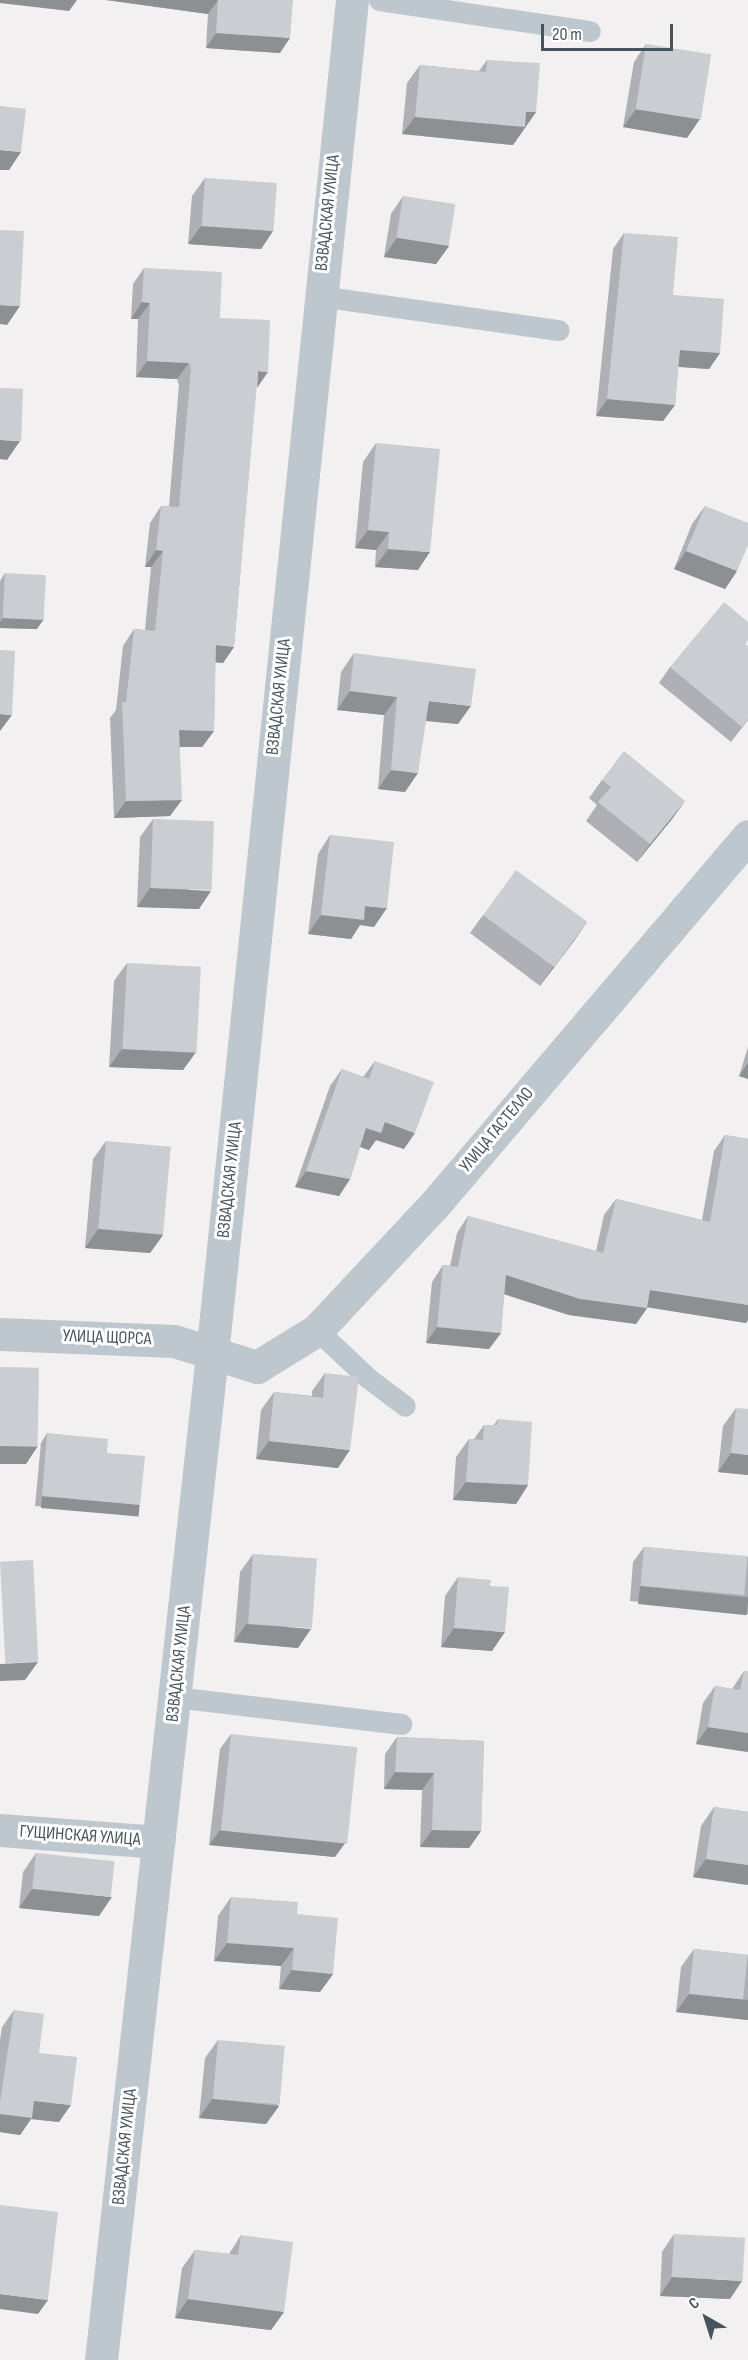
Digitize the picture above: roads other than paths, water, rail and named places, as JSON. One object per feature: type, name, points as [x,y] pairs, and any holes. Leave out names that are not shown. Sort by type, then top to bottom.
[{"type":"street","name":"ВЗВАДСКАЯ УЛИЦА","points":[[101,2360],[212,1355],[319,296],[352,0]]},
{"type":"street","name":"УЛИЦА ГАСТЕЛЛО","points":[[212,1355],[257,1367],[317,1330],[435,1204],[748,836]]},
{"type":"street","name":"УЛИЦА ЩОРСА","points":[[0,1334],[174,1341],[212,1355]]},
{"type":"street","name":"ГУЩИНСКАЯ УЛИЦА","points":[[0,1830],[159,1842]]},
{"type":"lane","points":[[379,0],[590,31]]},
{"type":"lane","points":[[319,296],[559,330]]},
{"type":"lane","points":[[317,1330],[368,1378],[405,1406]]},
{"type":"lane","points":[[175,1697],[402,1724]]}]
